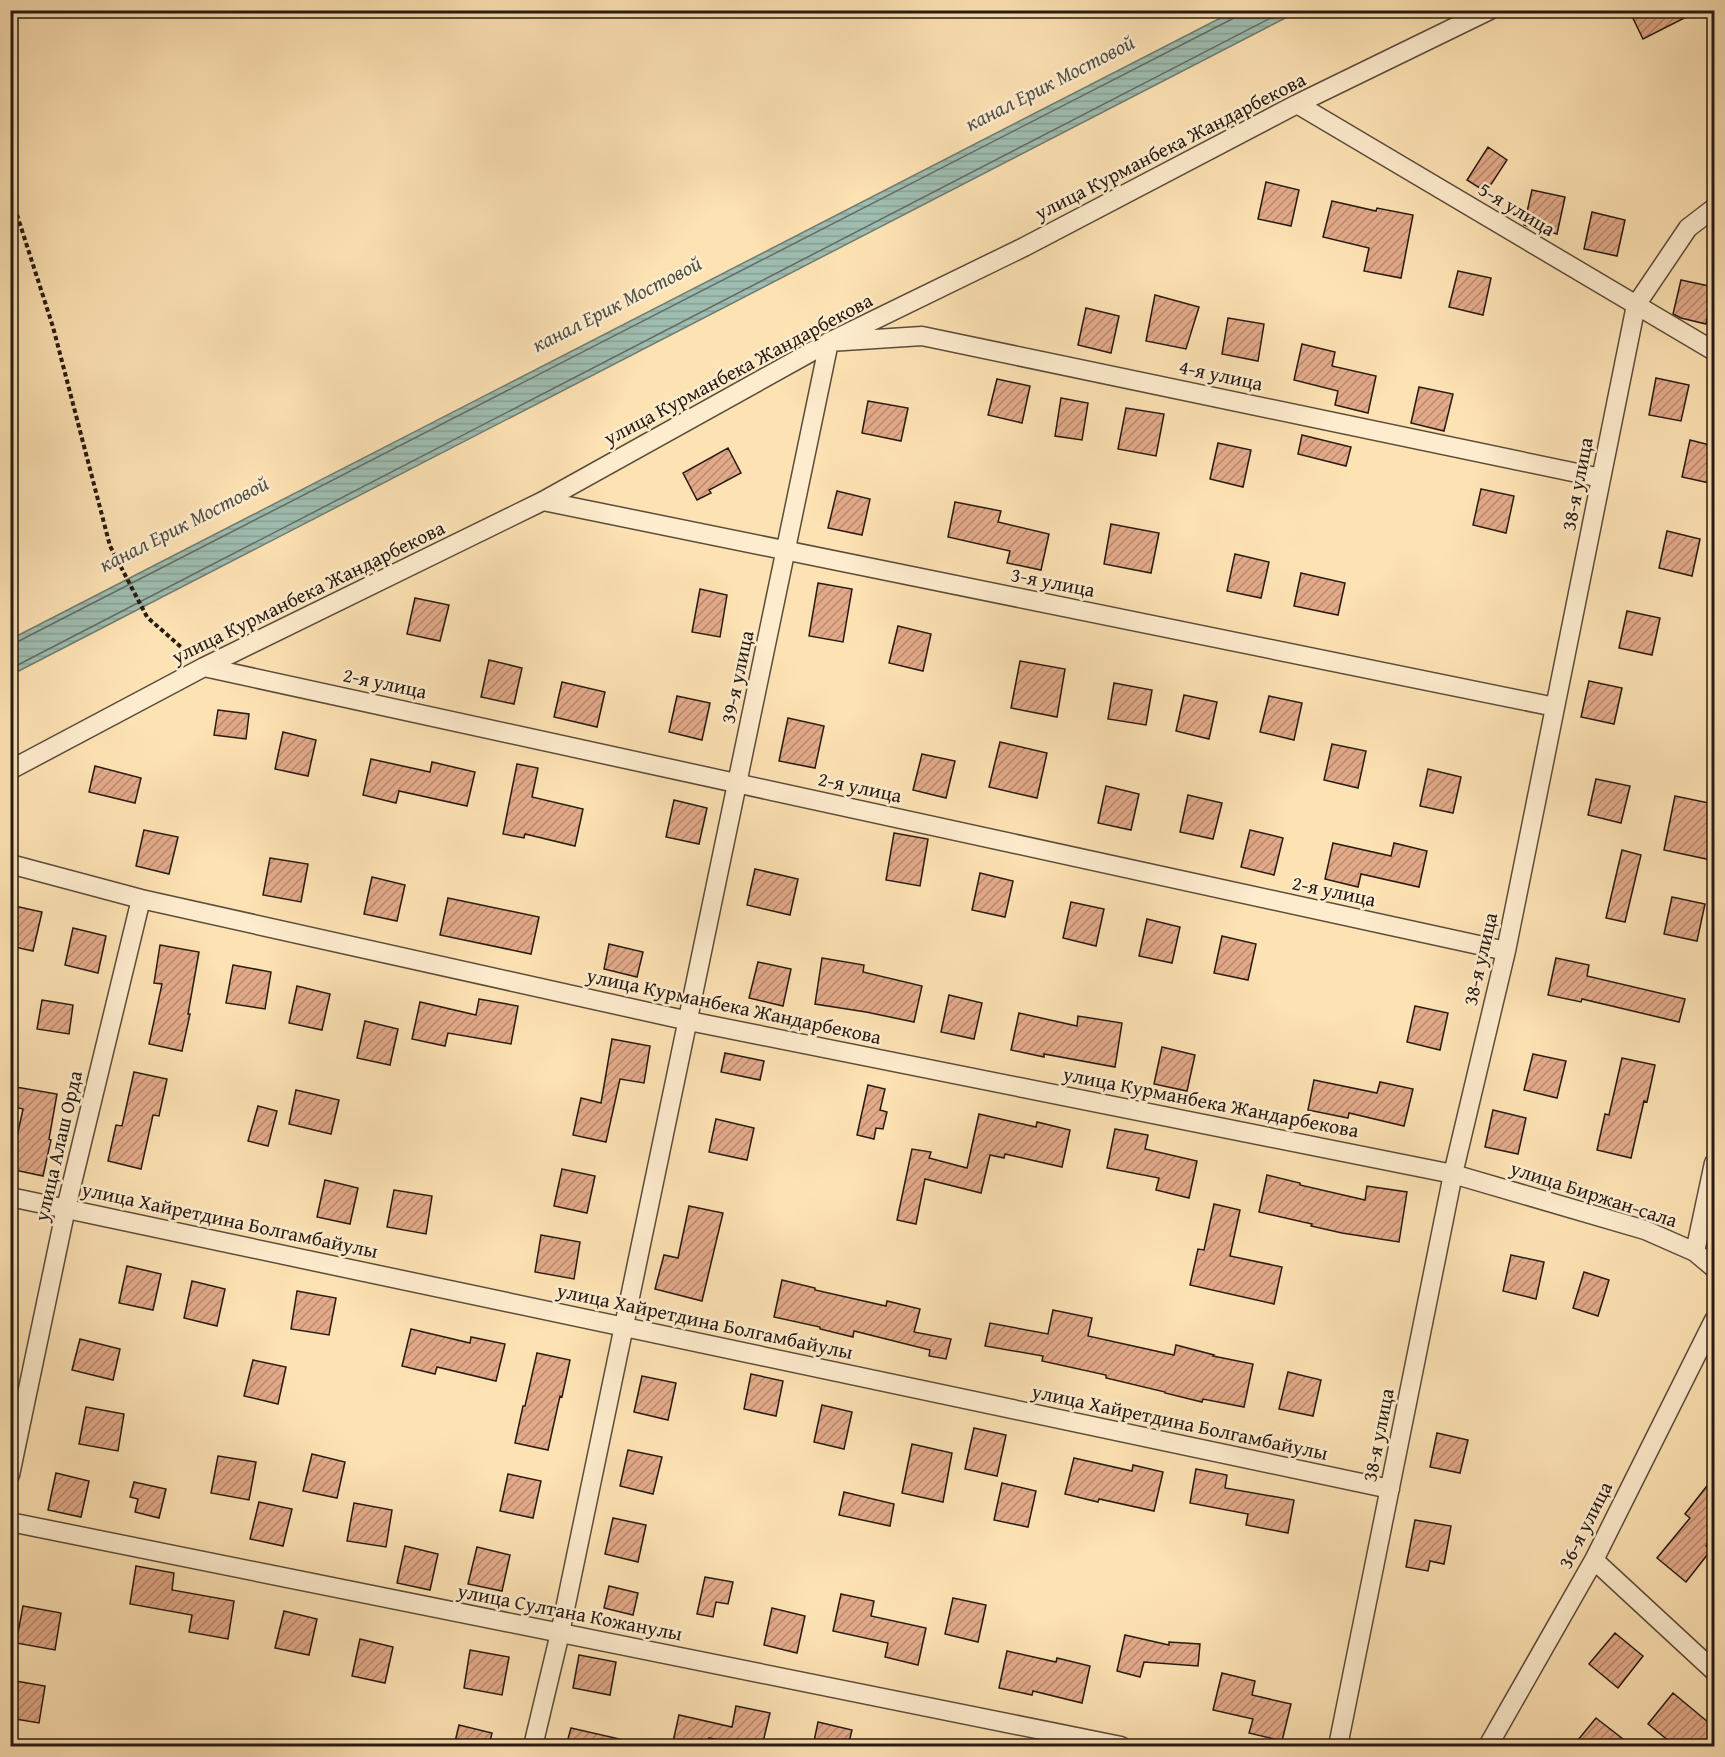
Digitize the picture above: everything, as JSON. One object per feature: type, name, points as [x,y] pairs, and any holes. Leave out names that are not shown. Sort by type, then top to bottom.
[{"type":"street","name":"улица Курманбека Жандарбекова","points":[[10,770],[204,667],[543,501],[829,342],[1024,247],[1297,104],[1490,10]]},
{"type":"street","name":"5-я улица","points":[[1297,104],[1714,351]]},
{"type":"street","name":"38-я улица","points":[[1338,1746],[1453,1173],[1506,951],[1636,305],[1688,228],[1714,208]]},
{"type":"street","name":"4-я улица","points":[[829,342],[922,336],[1601,478]]},
{"type":"street","name":"39-я улица","points":[[532,1746],[560,1633],[829,342]]},
{"type":"street","name":"3-я улица","points":[[543,501],[1555,707]]},
{"type":"street","name":"2-я улица","points":[[204,667],[1506,951]]},
{"type":"street","name":"улица Курманбека Жандарбекова","points":[[10,864],[141,899],[689,1021],[1453,1173]]},
{"type":"street","name":"улица Алаш Орда","points":[[10,1475],[66,1208],[141,899]]},
{"type":"street","points":[[1695,1252],[1714,1163]]},
{"type":"street","name":"улица Биржан-сала","points":[[1453,1173],[1645,1230],[1695,1252],[1714,1268]]},
{"type":"street","name":"улица Хайретдина Болгамбайулы","points":[[10,1197],[1390,1489]]},
{"type":"street","name":"36-я улица","points":[[1488,1746],[1594,1560],[1714,1320]]},
{"type":"street","name":"улица Султана Кожанулы","points":[[10,1522],[1121,1746]]},
{"type":"street","points":[[1594,1560],[1714,1671]]},
{"type":"path","points":[[10,194],[53,327],[110,546],[147,617],[204,667]]},
{"type":"water","name":"канал Ерик Мостовой","points":[[1234,11],[1299,11],[11,675],[11,639]]},
{"type":"building","points":[[1629,10],[1700,10],[1643,39]]},
{"type":"building","points":[[1488,147],[1507,160],[1486,192],[1467,180]]},
{"type":"building","points":[[1266,182],[1299,190],[1291,226],[1258,219]]},
{"type":"building","points":[[1532,190],[1565,197],[1557,234],[1524,225]]},
{"type":"building","points":[[1332,201],[1376,211],[1377,208],[1413,215],[1401,278],[1364,271],[1369,248],[1323,237]]},
{"type":"building","points":[[1592,212],[1625,220],[1617,256],[1584,249]]},
{"type":"building","points":[[1458,271],[1491,278],[1483,315],[1449,307]]},
{"type":"building","points":[[1681,280],[1714,287],[1706,324],[1673,314]]},
{"type":"building","points":[[1155,295],[1199,307],[1186,349],[1146,341]]},
{"type":"building","points":[[1086,308],[1119,316],[1111,353],[1078,345]]},
{"type":"building","points":[[1228,318],[1264,324],[1258,361],[1222,354]]},
{"type":"building","points":[[1302,344],[1335,352],[1332,366],[1376,376],[1368,413],[1335,405],[1338,391],[1294,380]]},
{"type":"building","points":[[1656,378],[1689,385],[1681,421],[1649,415]]},
{"type":"building","points":[[997,379],[1030,386],[1022,423],[988,415]]},
{"type":"building","points":[[1419,387],[1453,394],[1444,431],[1411,423]]},
{"type":"building","points":[[1061,398],[1088,403],[1082,440],[1055,436]]},
{"type":"building","points":[[868,401],[908,408],[901,441],[862,433]]},
{"type":"building","points":[[1126,408],[1164,414],[1156,456],[1118,449]]},
{"type":"building","points":[[1302,435],[1351,447],[1346,466],[1298,454]]},
{"type":"building","points":[[1690,440],[1714,446],[1714,484],[1682,477]]},
{"type":"building","points":[[1218,443],[1251,450],[1243,487],[1210,479]]},
{"type":"building","points":[[728,448],[741,473],[709,490],[711,493],[697,500],[683,473]]},
{"type":"building","points":[[1481,489],[1514,496],[1506,533],[1473,525]]},
{"type":"building","points":[[837,491],[870,499],[862,535],[828,528]]},
{"type":"building","points":[[955,502],[1001,511],[998,522],[1049,534],[1041,570],[1007,563],[1010,551],[948,537]]},
{"type":"building","points":[[1111,524],[1159,533],[1151,573],[1104,564]]},
{"type":"building","points":[[1667,531],[1700,539],[1692,576],[1659,568]]},
{"type":"building","points":[[1235,554],[1269,562],[1261,598],[1227,591]]},
{"type":"building","points":[[1301,573],[1345,583],[1338,615],[1294,606]]},
{"type":"building","points":[[818,583],[852,589],[843,642],[809,636]]},
{"type":"building","points":[[700,589],[727,595],[720,637],[692,632]]},
{"type":"building","points":[[415,598],[449,605],[440,641],[407,634]]},
{"type":"building","points":[[1627,611],[1660,618],[1652,655],[1619,648]]},
{"type":"building","points":[[898,626],[931,634],[923,671],[889,663]]},
{"type":"building","points":[[489,660],[522,668],[514,704],[481,697]]},
{"type":"building","points":[[1020,661],[1065,669],[1057,717],[1011,708]]},
{"type":"building","points":[[1589,681],[1622,688],[1614,724],[1581,717]]},
{"type":"building","points":[[562,682],[605,692],[597,727],[554,717]]},
{"type":"building","points":[[1114,683],[1152,690],[1146,725],[1108,719]]},
{"type":"building","points":[[1184,695],[1217,702],[1209,739],[1176,731]]},
{"type":"building","points":[[677,696],[710,703],[702,740],[669,732]]},
{"type":"building","points":[[1269,696],[1302,703],[1294,740],[1260,732]]},
{"type":"building","points":[[218,710],[249,714],[246,739],[214,735]]},
{"type":"building","points":[[788,718],[824,726],[815,768],[779,761]]},
{"type":"building","points":[[283,732],[316,740],[308,776],[275,769]]},
{"type":"building","points":[[1000,742],[1047,753],[1037,798],[989,787]]},
{"type":"building","points":[[1332,744],[1366,751],[1358,788],[1324,780]]},
{"type":"building","points":[[922,754],[955,761],[946,798],[913,790]]},
{"type":"building","points":[[371,759],[430,772],[432,762],[475,772],[467,806],[399,791],[396,803],[363,795]]},
{"type":"building","points":[[517,764],[538,768],[532,797],[583,809],[575,846],[525,834],[524,838],[503,834]]},
{"type":"building","points":[[95,766],[141,778],[135,803],[89,792]]},
{"type":"building","points":[[1428,769],[1461,777],[1453,813],[1420,806]]},
{"type":"building","points":[[1596,779],[1630,786],[1621,823],[1588,815]]},
{"type":"building","points":[[1106,786],[1139,794],[1131,830],[1098,823]]},
{"type":"building","points":[[1188,795],[1222,803],[1213,839],[1180,832]]},
{"type":"building","points":[[1675,796],[1714,804],[1714,843],[1711,860],[1664,850]]},
{"type":"building","points":[[674,800],[707,808],[699,844],[666,837]]},
{"type":"building","points":[[144,830],[178,837],[169,874],[136,866]]},
{"type":"building","points":[[1250,830],[1283,838],[1274,875],[1241,867]]},
{"type":"building","points":[[894,833],[928,839],[920,886],[886,880]]},
{"type":"building","points":[[1333,843],[1391,856],[1394,843],[1427,851],[1419,887],[1361,874],[1358,887],[1325,879]]},
{"type":"building","points":[[1622,850],[1641,855],[1625,922],[1606,918]]},
{"type":"building","points":[[270,858],[308,864],[301,902],[263,895]]},
{"type":"building","points":[[755,869],[798,879],[790,915],[747,905]]},
{"type":"building","points":[[980,873],[1013,881],[1005,917],[972,910]]},
{"type":"building","points":[[372,877],[405,885],[397,921],[364,914]]},
{"type":"building","points":[[1672,897],[1705,904],[1697,941],[1664,934]]},
{"type":"building","points":[[448,898],[539,917],[531,954],[440,935]]},
{"type":"building","points":[[1071,902],[1104,909],[1096,946],[1063,938]]},
{"type":"building","points":[[10,905],[42,912],[33,951],[10,946]]},
{"type":"building","points":[[1147,919],[1180,927],[1172,963],[1139,956]]},
{"type":"building","points":[[73,928],[106,936],[98,973],[65,965]]},
{"type":"building","points":[[1222,936],[1256,944],[1248,980],[1214,973]]},
{"type":"building","points":[[609,944],[643,952],[637,977],[604,969]]},
{"type":"building","points":[[160,945],[199,952],[182,1051],[149,1044],[162,984],[154,983]]},
{"type":"building","points":[[822,958],[864,965],[863,972],[922,986],[914,1022],[815,1004]]},
{"type":"building","points":[[1556,958],[1589,965],[1587,976],[1685,999],[1679,1022],[1582,999],[1581,1002],[1548,995]]},
{"type":"building","points":[[758,962],[791,969],[783,1006],[749,998]]},
{"type":"building","points":[[233,965],[271,972],[265,1009],[226,1003]]},
{"type":"building","points":[[297,986],[330,994],[322,1030],[289,1023]]},
{"type":"building","points":[[949,995],[982,1003],[974,1039],[941,1032]]},
{"type":"building","points":[[479,999],[518,1006],[511,1044],[448,1033],[445,1046],[412,1039],[420,1002],[476,1015]]},
{"type":"building","points":[[42,1000],[73,1005],[69,1034],[37,1029]]},
{"type":"building","points":[[1415,1006],[1448,1013],[1440,1050],[1407,1042]]},
{"type":"building","points":[[1019,1013],[1077,1026],[1078,1016],[1122,1023],[1115,1067],[1011,1050]]},
{"type":"building","points":[[365,1021],[398,1029],[390,1065],[357,1058]]},
{"type":"building","points":[[612,1039],[650,1046],[644,1083],[620,1079],[606,1142],[573,1135],[581,1098],[601,1103]]},
{"type":"building","points":[[1162,1047],[1195,1055],[1187,1091],[1154,1084]]},
{"type":"building","points":[[725,1053],[764,1061],[760,1080],[721,1072]]},
{"type":"building","points":[[1533,1054],[1566,1061],[1557,1098],[1524,1090]]},
{"type":"building","points":[[1622,1058],[1655,1065],[1631,1158],[1597,1150],[1605,1114],[1609,1115]]},
{"type":"building","points":[[134,1072],[167,1079],[159,1116],[153,1115],[141,1169],[108,1161],[116,1125],[122,1126]]},
{"type":"building","points":[[1314,1080],[1377,1093],[1380,1082],[1413,1089],[1404,1126],[1349,1113],[1348,1118],[1308,1110]]},
{"type":"building","points":[[868,1085],[885,1089],[880,1110],[887,1112],[883,1129],[876,1128],[874,1139],[857,1135]]},
{"type":"building","points":[[10,1086],[57,1094],[49,1139],[51,1140],[43,1176],[10,1169],[23,1109],[10,1106]]},
{"type":"building","points":[[296,1090],[339,1100],[331,1134],[289,1124]]},
{"type":"building","points":[[258,1106],[277,1111],[268,1146],[248,1141]]},
{"type":"building","points":[[1493,1110],[1526,1118],[1518,1154],[1485,1147]]},
{"type":"building","points":[[979,1114],[1036,1127],[1037,1122],[1070,1130],[1062,1167],[1005,1154],[1004,1158],[990,1155],[981,1193],[925,1179],[916,1224],[897,1220],[912,1149],[931,1152],[929,1158],[967,1168]]},
{"type":"building","points":[[716,1119],[754,1128],[747,1160],[709,1152]]},
{"type":"building","points":[[1115,1129],[1148,1135],[1145,1149],[1197,1161],[1189,1198],[1156,1190],[1159,1178],[1107,1168]]},
{"type":"building","points":[[562,1169],[595,1176],[587,1213],[554,1206]]},
{"type":"building","points":[[1267,1175],[1365,1200],[1367,1186],[1407,1192],[1399,1242],[1342,1233],[1259,1212]]},
{"type":"building","points":[[325,1180],[358,1188],[350,1224],[317,1217]]},
{"type":"building","points":[[394,1190],[432,1196],[426,1234],[387,1227]]},
{"type":"building","points":[[1214,1204],[1240,1210],[1230,1256],[1282,1267],[1274,1304],[1190,1285],[1198,1249],[1204,1250]]},
{"type":"building","points":[[689,1206],[723,1213],[702,1301],[655,1289],[664,1255],[678,1258]]},
{"type":"building","points":[[541,1235],[580,1242],[574,1279],[535,1272]]},
{"type":"building","points":[[1511,1255],[1544,1262],[1536,1299],[1503,1291]]},
{"type":"building","points":[[127,1266],[161,1274],[153,1310],[119,1303]]},
{"type":"building","points":[[1584,1272],[1609,1280],[1598,1316],[1573,1308]]},
{"type":"building","points":[[782,1280],[886,1306],[887,1301],[920,1309],[914,1332],[951,1339],[946,1359],[929,1356],[930,1350],[854,1331],[853,1337],[774,1317]]},
{"type":"building","points":[[192,1281],[225,1289],[217,1326],[184,1318]]},
{"type":"building","points":[[297,1291],[336,1298],[329,1335],[291,1329]]},
{"type":"building","points":[[1053,1310],[1092,1318],[1088,1336],[1174,1355],[1176,1345],[1213,1356],[1253,1364],[1244,1407],[1203,1399],[1202,1402],[1106,1378],[1106,1375],[1042,1361],[1043,1356],[985,1346],[990,1323],[1048,1334]]},
{"type":"building","points":[[411,1329],[470,1343],[471,1337],[505,1344],[496,1381],[437,1367],[435,1374],[402,1366]]},
{"type":"building","points":[[80,1339],[120,1349],[113,1380],[72,1370]]},
{"type":"building","points":[[537,1353],[570,1360],[548,1450],[515,1443]]},
{"type":"building","points":[[253,1360],[286,1367],[278,1404],[244,1396]]},
{"type":"building","points":[[1288,1372],[1321,1380],[1313,1416],[1279,1409]]},
{"type":"building","points":[[751,1374],[783,1381],[776,1416],[744,1409]]},
{"type":"building","points":[[642,1376],[676,1383],[668,1420],[634,1412]]},
{"type":"building","points":[[822,1405],[852,1412],[844,1449],[814,1442]]},
{"type":"building","points":[[86,1407],[124,1414],[118,1451],[79,1444]]},
{"type":"building","points":[[974,1428],[1006,1435],[997,1476],[965,1469]]},
{"type":"building","points":[[1437,1433],[1468,1440],[1460,1473],[1430,1467]]},
{"type":"building","points":[[912,1444],[952,1453],[943,1502],[902,1493]]},
{"type":"building","points":[[628,1450],[662,1457],[653,1494],[620,1486]]},
{"type":"building","points":[[312,1454],[345,1462],[337,1498],[303,1491]]},
{"type":"building","points":[[218,1456],[256,1462],[249,1500],[211,1493]]},
{"type":"building","points":[[1074,1458],[1132,1471],[1133,1465],[1163,1472],[1154,1511],[1065,1494]]},
{"type":"building","points":[[1196,1469],[1227,1475],[1225,1488],[1294,1500],[1288,1533],[1246,1525],[1248,1514],[1190,1503]]},
{"type":"building","points":[[56,1473],[89,1481],[81,1517],[48,1510]]},
{"type":"building","points":[[508,1474],[541,1481],[533,1518],[500,1511]]},
{"type":"building","points":[[1714,1477],[1714,1536],[1706,1546],[1711,1550],[1686,1582],[1657,1558],[1690,1518],[1685,1514]]},
{"type":"building","points":[[134,1482],[166,1489],[159,1518],[135,1512],[138,1499],[130,1497]]},
{"type":"building","points":[[1002,1483],[1036,1491],[1028,1527],[994,1520]]},
{"type":"building","points":[[844,1492],[894,1504],[890,1526],[839,1515]]},
{"type":"building","points":[[259,1502],[292,1509],[283,1546],[250,1539]]},
{"type":"building","points":[[354,1503],[392,1510],[386,1547],[347,1541]]},
{"type":"building","points":[[613,1518],[646,1525],[638,1562],[605,1554]]},
{"type":"building","points":[[1415,1520],[1451,1526],[1444,1564],[1430,1561],[1428,1571],[1406,1567]]},
{"type":"building","points":[[405,1546],[438,1554],[430,1590],[397,1583]]},
{"type":"building","points":[[477,1547],[510,1555],[502,1591],[468,1584]]},
{"type":"building","points":[[136,1566],[174,1573],[172,1590],[234,1601],[228,1639],[189,1632],[192,1615],[130,1604]]},
{"type":"building","points":[[705,1577],[733,1582],[728,1604],[716,1602],[713,1617],[697,1614]]},
{"type":"building","points":[[609,1586],[638,1593],[633,1615],[604,1608]]},
{"type":"building","points":[[841,1594],[874,1601],[871,1616],[926,1628],[918,1665],[885,1657],[888,1643],[833,1631]]},
{"type":"building","points":[[953,1598],[986,1605],[978,1642],[945,1634]]},
{"type":"building","points":[[23,1606],[61,1613],[55,1650],[16,1643]]},
{"type":"building","points":[[772,1608],[805,1616],[797,1653],[764,1645]]},
{"type":"building","points":[[284,1611],[317,1619],[309,1655],[275,1648]]},
{"type":"building","points":[[1615,1633],[1643,1656],[1618,1688],[1589,1664]]},
{"type":"building","points":[[1125,1635],[1169,1645],[1169,1642],[1200,1644],[1198,1666],[1144,1662],[1140,1677],[1117,1671]]},
{"type":"building","points":[[360,1639],[393,1647],[385,1683],[352,1676]]},
{"type":"building","points":[[470,1650],[509,1657],[502,1695],[464,1688]]},
{"type":"building","points":[[1007,1651],[1056,1662],[1057,1658],[1090,1666],[1082,1703],[1033,1691],[1032,1695],[999,1688]]},
{"type":"building","points":[[579,1655],[616,1662],[610,1695],[573,1688]]},
{"type":"building","points":[[1222,1673],[1255,1681],[1252,1695],[1291,1704],[1282,1741],[1249,1733],[1253,1719],[1213,1710]]},
{"type":"building","points":[[10,1680],[45,1686],[39,1723],[10,1718]]},
{"type":"building","points":[[1673,1693],[1714,1727],[1714,1746],[1675,1746],[1648,1724]]},
{"type":"building","points":[[736,1706],[770,1713],[762,1746],[747,1746],[709,1738],[707,1746],[672,1746],[679,1715],[732,1727]]},
{"type":"building","points":[[1596,1718],[1632,1746],[1573,1746]]},
{"type":"building","points":[[818,1722],[852,1730],[848,1746],[813,1746]]},
{"type":"building","points":[[459,1725],[492,1733],[489,1746],[454,1746]]},
{"type":"building","points":[[571,1728],[624,1740],[624,1746],[566,1746]]}]
